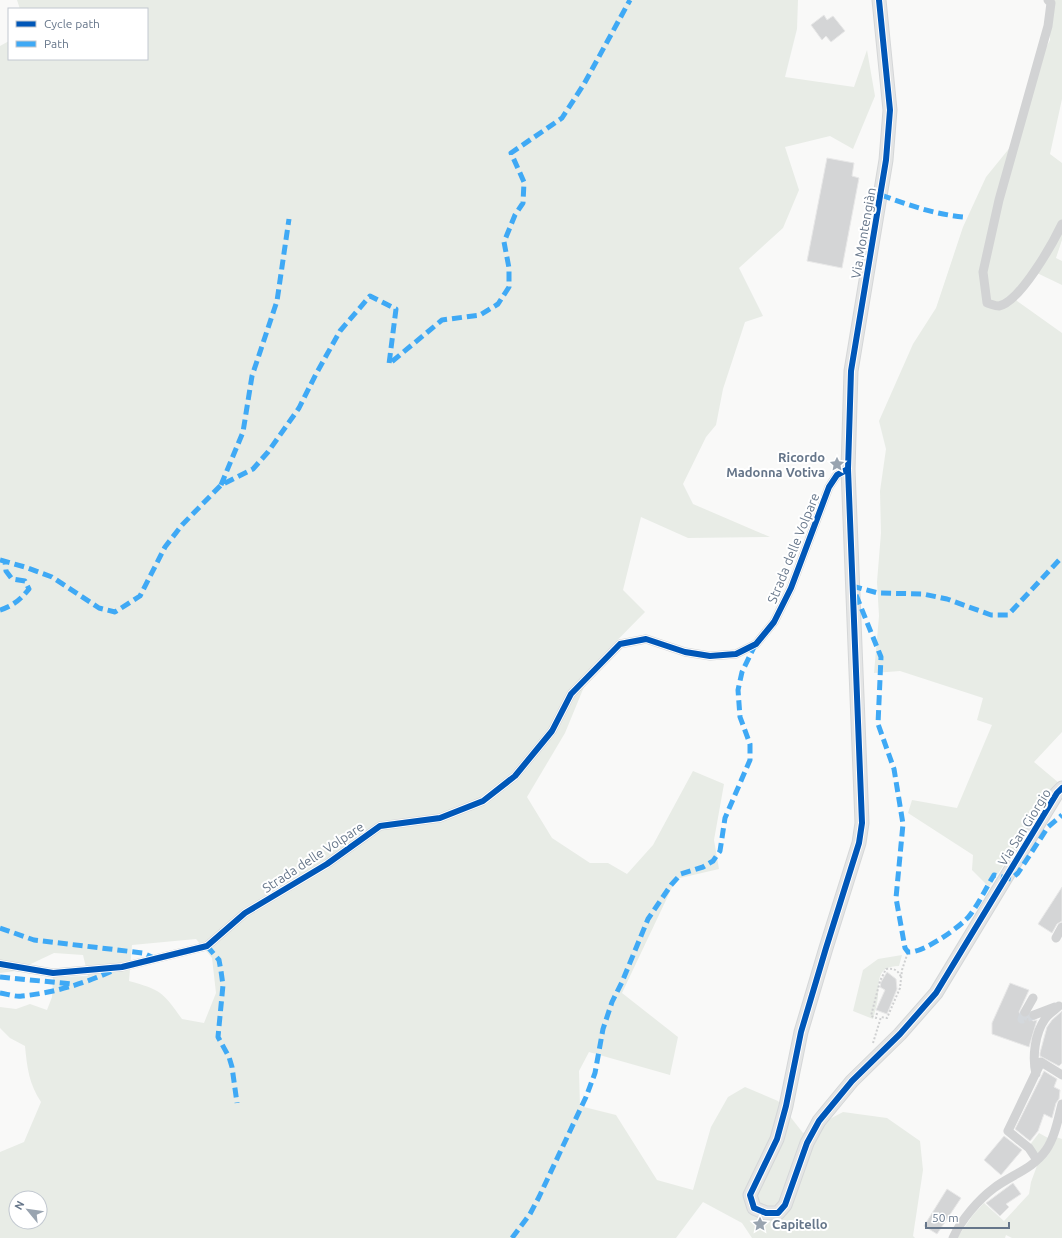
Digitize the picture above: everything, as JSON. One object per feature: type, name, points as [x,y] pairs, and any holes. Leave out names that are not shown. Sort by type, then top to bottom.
[{"type":"street","name":"Via Montengiàn","points":[[875,1058],[852,1081],[819,1120],[807,1143],[785,1205],[778,1213],[766,1213],[754,1208],[750,1195],[778,1139],[801,1032],[859,843],[862,823],[848,469],[851,371],[886,160],[890,110],[878,0]]},
{"type":"street","points":[[1048,0],[1051,3],[1048,26],[999,200],[983,272],[987,303],[998,306],[1008,302],[1035,272],[1054,242],[1062,224]]},
{"type":"street","name":"Strada delle Volpare","points":[[0,964],[53,973],[68,972],[122,967],[207,946],[245,913],[327,864],[380,826],[440,818],[483,801],[515,776],[552,731],[571,694],[620,644],[646,639],[685,652],[710,656],[736,654],[756,644],[774,622],[791,588],[829,487],[837,475],[848,469]]},
{"type":"street","name":"Via San Giorgio","points":[[875,1058],[936,993],[1004,878],[1057,793],[1062,788]]},
{"type":"street","points":[[1056,938],[1062,928]]},
{"type":"street","points":[[1033,998],[1030,1013],[1060,1005]]},
{"type":"street","points":[[1036,1074],[1034,1050],[1045,1019],[1060,1005]]},
{"type":"street","points":[[1037,1160],[1029,1148],[1008,1131],[1041,1062],[1062,1075]]},
{"type":"street","points":[[953,1238],[972,1210],[994,1188],[1022,1171],[1037,1160],[1046,1150],[1054,1133],[1062,1104]]},
{"type":"path","points":[[902,980],[899,972],[893,968],[886,969],[880,981],[871,1016],[876,1018],[877,1013],[881,1017],[887,1018],[902,980],[902,970],[908,952]]},
{"type":"path","points":[[875,1058],[871,1051],[881,1017]]},
{"type":"shaded area","points":[[17,0],[798,0],[797,29],[785,77],[854,87],[867,50],[875,96],[853,149],[830,136],[785,147],[799,190],[783,228],[739,268],[763,316],[745,322],[723,389],[716,425],[706,437],[683,484],[693,504],[770,537],[688,538],[641,517],[623,590],[645,612],[593,665],[565,733],[527,797],[552,838],[590,863],[608,863],[627,874],[653,845],[693,771],[724,784],[714,840],[719,869],[676,879],[622,993],[678,1037],[670,1075],[589,1052],[579,1071],[580,1106],[616,1115],[657,1180],[693,1190],[711,1127],[728,1097],[745,1087],[778,1101],[803,1133],[843,1112],[887,1118],[920,1141],[923,1170],[913,1236],[915,1238],[752,1238],[742,1223],[703,1202],[676,1238],[0,1238],[0,1152],[24,1142],[41,1102],[29,1075],[25,1046],[10,1038],[0,1028],[0,1007],[16,1009],[30,1004],[47,1010],[52,997],[53,977],[88,976],[83,955],[54,953],[16,971],[0,973],[0,46],[8,42],[8,60],[148,60],[148,8],[20,8]],"holes":[[[196,939],[212,958],[216,993],[204,1023],[182,1019],[165,997],[160,993],[148,987],[129,981],[132,945]]]},
{"type":"shaded area","points":[[1049,0],[1062,0],[1062,99],[1050,154],[1062,163],[1062,240],[1056,258],[1062,261],[1062,285],[1037,273],[1013,298],[1062,333],[1062,732],[1034,762],[1059,783],[989,887],[972,870],[973,855],[908,813],[912,800],[957,808],[992,725],[977,720],[983,698],[900,671],[874,673],[879,616],[877,582],[881,533],[880,491],[886,449],[879,421],[913,344],[936,308],[963,227],[986,177],[1016,140],[1032,74],[1050,40]]},
{"type":"shaded area","points":[[902,955],[899,966],[887,968],[881,975],[879,980],[878,1000],[873,1019],[853,1011],[863,970],[878,959]]},
{"type":"shaded area","points":[[1039,1133],[1048,1138],[1039,1154],[1029,1146]]},
{"type":"shaded area","points":[[1056,1137],[1062,1139],[1062,1238],[1012,1238],[1006,1235],[1005,1238],[957,1238],[973,1215],[984,1203],[1004,1221],[1029,1194],[1031,1182],[1038,1163]]},
{"type":"building","points":[[824,15],[827,20],[833,16],[845,31],[831,42],[826,36],[822,40],[811,25]]},
{"type":"building","points":[[827,158],[854,163],[852,176],[859,178],[842,268],[807,261]]},
{"type":"building","points":[[1062,887],[1062,921],[1057,924],[1052,933],[1038,924]]},
{"type":"building","points":[[887,972],[896,979],[897,989],[887,1014],[876,1010],[885,990],[880,987],[881,982]]},
{"type":"building","points":[[1010,983],[1029,990],[1019,1012],[1022,1017],[1028,1017],[1033,1021],[1037,1020],[1029,1047],[992,1034],[992,1023]]},
{"type":"building","points":[[1062,1011],[1062,1063],[1059,1066],[1040,1056],[1040,1053],[1047,1027]]},
{"type":"building","points":[[1044,1071],[1057,1079],[1054,1087],[1060,1090],[1059,1099],[1056,1103],[1052,1118],[1044,1114],[1038,1131],[1030,1141],[1015,1129]]},
{"type":"building","points":[[1004,1136],[1022,1150],[1001,1175],[984,1160]]},
{"type":"building","points":[[1013,1183],[1021,1194],[1006,1204],[1009,1207],[1000,1216],[986,1203]]},
{"type":"building","points":[[947,1189],[961,1198],[937,1234],[924,1226]]},
{"type":"tunnel","points":[[1025,1012],[1022,1019],[1034,1015]]},
{"type":"marked path","points":[[0,560],[52,577],[99,608],[115,612],[140,596],[165,547],[182,525],[221,485],[253,469],[268,452],[299,408],[340,331],[370,296],[396,309],[389,364],[442,320],[480,315],[498,304],[509,287],[509,268],[504,242],[515,215],[523,203],[524,182],[511,153],[562,118],[584,84],[630,0]]},
{"type":"marked path","points":[[881,195],[911,206],[952,216],[963,217]]},
{"type":"marked path","points":[[221,485],[243,432],[252,376],[277,301],[289,219]]},
{"type":"marked path","points":[[852,586],[878,593],[923,594],[947,599],[991,615],[1008,615],[1062,557]]},
{"type":"marked path","points":[[0,610],[16,602],[29,589],[25,581],[12,579],[6,571],[5,562]]},
{"type":"marked path","points":[[856,595],[881,657],[878,724],[894,769],[903,824],[896,898],[905,948],[908,952],[922,949],[932,944],[966,920],[994,875],[1011,879],[1018,873],[1048,827],[1062,815]]},
{"type":"marked path","points":[[512,1238],[530,1214],[539,1197],[586,1097],[595,1073],[603,1029],[612,1002],[622,982],[648,919],[671,885],[681,874],[703,867],[713,861],[720,851],[725,818],[750,760],[750,744],[740,717],[738,690],[742,672],[755,645]]},
{"type":"marked path","points":[[0,928],[34,940],[143,953],[154,958]]},
{"type":"marked path","points":[[207,946],[219,960],[223,985],[218,1037],[229,1057],[232,1067],[237,1103]]},
{"type":"marked path","points":[[0,993],[14,996],[45,993],[79,984],[112,971]]},
{"type":"marked path","points":[[0,977],[72,984]]},
{"type":"cycle path","points":[[879,0],[890,110],[886,160],[851,371],[848,469],[862,823],[859,843],[801,1032],[786,1106],[777,1139],[750,1195],[754,1208],[766,1213],[778,1213],[785,1205],[807,1143],[819,1121],[852,1081],[900,1034],[936,993],[1057,793],[1062,788]]},
{"type":"cycle path","points":[[0,964],[53,973],[122,967],[207,946],[245,913],[327,864],[380,826],[440,818],[483,801],[515,776],[552,731],[571,694],[620,644],[646,639],[685,652],[710,656],[736,654],[756,644],[774,622],[791,588],[829,487],[837,475],[848,469]]},
{"type":"place","name":"Ricordo Madonna Votiva","points":[[837,464]]},
{"type":"place","name":"Capitello","points":[[760,1224]]}]
